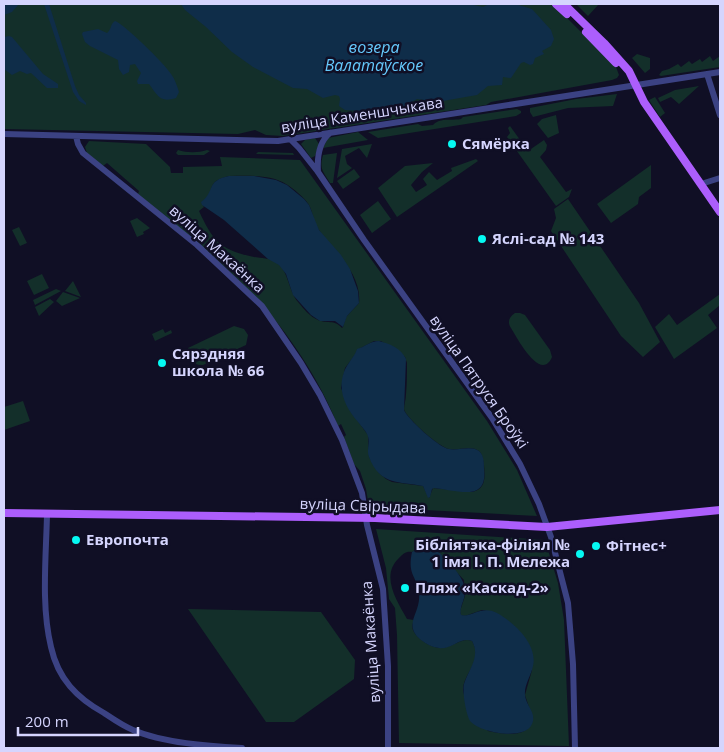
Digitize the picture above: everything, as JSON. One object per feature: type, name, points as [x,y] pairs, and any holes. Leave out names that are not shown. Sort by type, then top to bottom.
[{"type":"main road","points":[[556,4],[636,85]]},
{"type":"main road","points":[[564,4],[616,55],[629,71],[644,102],[720,212]]},
{"type":"main road","name":"вуліца Свірыдава","points":[[4,513],[366,519],[547,526],[720,510]]},
{"type":"street","name":"вуліца Каменшчыкава","points":[[4,134],[165,139],[291,140],[720,72]]},
{"type":"street","points":[[707,74],[720,115]]},
{"type":"street","points":[[318,172],[318,155],[323,142],[330,133]]},
{"type":"street","points":[[314,135],[319,140],[321,147]]},
{"type":"street","name":"вуліца Макаёнка","points":[[76,136],[83,154],[197,245],[262,306],[301,363],[330,414],[362,493],[366,519],[383,589],[388,666],[388,748]]},
{"type":"street","points":[[299,148],[298,143],[303,137]]},
{"type":"street","points":[[291,140],[307,158],[312,160],[318,155]]},
{"type":"street","name":"вуліца Пятруся Броўкі","points":[[307,158],[507,440],[535,496],[547,526],[566,588],[573,664],[575,748]]},
{"type":"street","points":[[701,184],[720,178]]},
{"type":"street","points":[[47,515],[47,630],[58,668],[75,694],[96,709],[134,730],[180,742],[242,748]]},
{"type":"green space","points":[[4,4],[553,4],[616,67],[619,75],[612,80],[491,102],[486,105],[283,136],[266,135],[255,130],[238,134],[4,129]]},
{"type":"green space","points":[[576,4],[599,4],[588,16]]},
{"type":"green space","points":[[637,54],[650,58],[650,69],[645,73],[632,58]]},
{"type":"green space","points":[[710,56],[713,61],[720,56],[720,67],[659,75],[662,71],[678,64],[681,67],[689,61],[692,64],[700,59],[702,62]]},
{"type":"green space","points":[[699,86],[679,104],[671,97],[660,102],[658,98],[675,90]]},
{"type":"green space","points":[[617,94],[613,106],[568,108],[533,117],[530,112],[530,108],[576,99]]},
{"type":"green space","points":[[655,97],[665,113],[660,117],[649,100]]},
{"type":"green space","points":[[517,109],[521,113],[516,116],[378,138],[368,132],[418,124],[422,126],[433,125],[442,120],[461,119],[463,117]]},
{"type":"green space","points":[[556,115],[559,133],[548,138],[537,124],[542,119]]},
{"type":"green space","points":[[510,126],[528,151],[544,140],[547,145],[546,150],[540,157],[566,192],[572,189],[569,197],[556,206],[507,137],[510,133],[508,128]]},
{"type":"green space","points":[[358,132],[368,140],[323,148],[328,138]]},
{"type":"green space","points":[[315,138],[319,144],[315,156],[311,158],[301,144],[305,140]]},
{"type":"green space","points":[[89,141],[146,144],[170,167],[171,173],[183,173],[183,167],[222,166],[220,157],[300,160],[487,421],[517,470],[537,516],[369,507],[360,471],[354,464],[341,424],[338,426],[317,382],[276,321],[226,268],[138,194],[139,191],[107,163],[103,166],[87,153],[85,147]],"holes":[[[229,176],[258,176],[280,181],[302,196],[307,202],[317,227],[352,273],[359,292],[359,303],[346,317],[342,328],[339,325],[312,317],[298,302],[284,270],[276,262],[233,251],[219,243],[214,237],[199,211],[204,207],[203,201],[209,195],[213,184],[221,178]],[[374,341],[381,341],[405,357],[407,379],[404,409],[416,425],[431,438],[449,449],[472,448],[479,451],[483,459],[485,474],[484,482],[477,491],[433,488],[429,498],[423,486],[392,482],[379,473],[369,457],[368,435],[351,412],[341,388],[345,368],[357,350]]]},
{"type":"green space","points":[[372,144],[367,158],[359,148],[345,156],[347,164],[352,168],[337,178],[342,149]]},
{"type":"green space","points":[[178,150],[185,152],[210,151],[204,155],[178,155],[176,153]]},
{"type":"green space","points":[[258,152],[293,153],[294,155],[256,154]]},
{"type":"green space","points":[[337,153],[333,183],[330,183],[322,170],[323,155]]},
{"type":"green space","points":[[476,159],[478,161],[397,217],[378,188],[405,166],[433,163],[411,185],[416,192],[427,185],[423,179],[429,172],[437,180],[452,171],[451,168]]},
{"type":"green space","points":[[651,165],[651,188],[639,197],[638,204],[611,223],[597,204]]},
{"type":"green space","points":[[354,169],[360,177],[343,189],[337,181]]},
{"type":"green space","points":[[568,199],[639,303],[660,342],[643,357],[621,336],[551,231],[556,218],[554,209]]},
{"type":"green space","points":[[378,201],[391,219],[372,233],[360,215]]},
{"type":"green space","points":[[137,218],[150,228],[143,232],[144,234],[137,237],[130,221]]},
{"type":"green space","points":[[19,227],[27,243],[20,246],[12,230]]},
{"type":"green space","points":[[42,274],[49,288],[34,295],[27,281]]},
{"type":"green space","points":[[73,281],[81,297],[65,291]]},
{"type":"green space","points":[[56,289],[61,291],[35,305],[33,300]]},
{"type":"green space","points":[[63,292],[80,298],[62,306],[56,301]]},
{"type":"green space","points":[[720,294],[720,305],[708,315],[717,328],[674,359],[655,327],[669,314],[677,325]]},
{"type":"green space","points":[[50,299],[54,302],[39,316],[35,307]]},
{"type":"green space","points":[[515,313],[525,315],[550,350],[552,357],[547,364],[542,365],[536,362],[518,340],[509,324],[510,318]]},
{"type":"green space","points":[[234,326],[244,329],[248,335],[246,345],[203,365],[192,361],[188,348]]},
{"type":"green space","points":[[163,329],[165,333],[171,330],[172,333],[155,341],[152,334]]},
{"type":"green space","points":[[23,401],[30,421],[4,430],[4,407]]},
{"type":"green space","points":[[376,529],[545,540],[558,583],[564,620],[569,746],[399,743],[395,608],[389,599],[386,568]],"holes":[[[423,545],[432,546],[464,580],[465,596],[460,611],[461,615],[465,616],[482,610],[494,612],[504,618],[532,670],[525,695],[533,719],[531,725],[526,730],[515,734],[488,731],[470,706],[463,690],[476,655],[472,641],[461,641],[443,648],[428,644],[414,633],[412,627],[414,620],[407,619],[395,597],[391,580],[393,565],[405,553],[412,552]]]},
{"type":"green space","points":[[188,609],[321,612],[355,660],[354,679],[294,722],[266,722]]},
{"type":"water","points":[[4,4],[19,4],[12,12],[4,15]]},
{"type":"water","points":[[44,4],[49,4],[75,86],[86,105],[79,101],[73,92]]},
{"type":"water","name":"возера Валатаўское","points":[[181,4],[469,4],[483,7],[489,4],[515,4],[532,9],[551,30],[554,39],[551,46],[542,51],[544,54],[535,58],[533,64],[521,63],[511,78],[503,77],[502,85],[488,86],[477,95],[437,102],[417,99],[403,107],[391,106],[362,111],[345,110],[339,106],[339,96],[323,98],[307,89],[293,88],[253,67],[232,52],[185,10]]},
{"type":"water","points":[[115,21],[135,36],[167,69],[174,78],[179,92],[176,98],[163,99],[157,95],[149,84],[138,84],[137,81],[141,73],[135,64],[130,65],[129,72],[123,75],[119,69],[118,60],[85,42],[83,32],[98,29],[107,33]]},
{"type":"water","points":[[4,37],[12,37],[43,74],[58,84],[58,88],[47,88],[31,73],[27,74],[20,71],[12,75],[4,69]]},
{"type":"water","points":[[229,176],[254,176],[276,180],[287,185],[309,205],[319,230],[341,255],[350,269],[358,291],[359,303],[347,316],[343,327],[335,321],[320,321],[311,315],[293,295],[286,274],[279,265],[268,259],[224,220],[202,205],[201,202],[206,198],[214,184],[222,178]]},
{"type":"water","points":[[379,341],[398,349],[406,359],[404,410],[406,414],[438,444],[449,449],[472,448],[479,451],[484,462],[484,480],[481,487],[469,492],[434,488],[428,498],[423,486],[391,481],[379,473],[373,466],[368,454],[369,440],[367,434],[346,405],[342,392],[342,379],[345,369],[357,349]]},
{"type":"water","points":[[423,545],[434,547],[454,568],[462,580],[465,592],[461,615],[469,615],[486,610],[497,613],[518,629],[529,643],[534,658],[525,695],[533,716],[532,724],[528,729],[512,734],[492,732],[470,721],[464,697],[464,684],[474,658],[475,652],[472,641],[464,640],[448,647],[439,648],[425,643],[413,629],[419,594],[411,571],[411,560],[412,552]]},
{"type":"place","name":"Сямёрка","points":[[452,144]]},
{"type":"place","name":"Яслі-сад № 143","points":[[482,239]]},
{"type":"place","name":"Сярэдняя школа № 66","points":[[162,363]]},
{"type":"place","name":"Европочта","points":[[76,540]]},
{"type":"place","name":"Фітнес+","points":[[596,546]]},
{"type":"place","name":"Бібліятэка-філіял № 1 імя І. П. Мележа","points":[[580,554]]},
{"type":"place","name":"Пляж «Каскад-2»","points":[[405,588]]}]
